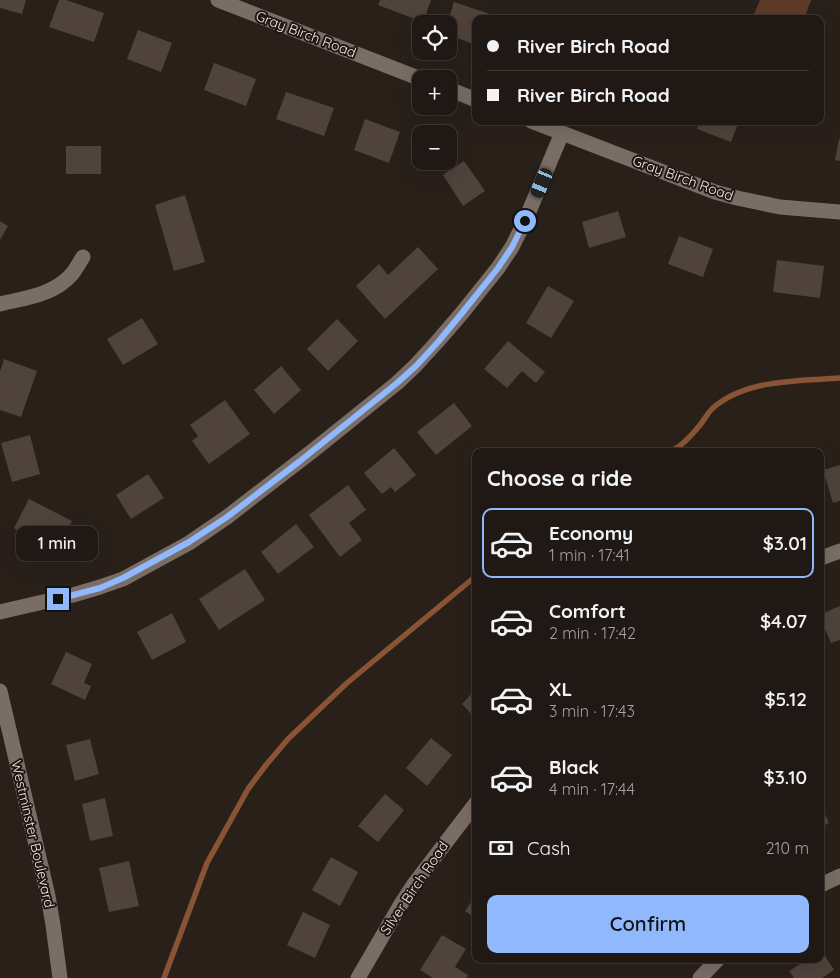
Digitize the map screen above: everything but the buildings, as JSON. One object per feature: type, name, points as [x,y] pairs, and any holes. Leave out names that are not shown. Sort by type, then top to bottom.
[{"type":"street","name":"Gray Birch Road","points":[[218,0],[412,75]]},
{"type":"street","points":[[457,92],[472,98]]},
{"type":"street","name":"Gray Birch Road","points":[[541,125],[715,192],[780,207],[840,212]]},
{"type":"street","points":[[0,612],[100,588],[123,578],[189,542],[227,517],[397,383],[438,342],[498,268],[512,247],[562,133]]},
{"type":"street","points":[[0,304],[46,292],[60,285],[72,274],[83,257]]},
{"type":"street","points":[[824,557],[840,551]]},
{"type":"street","name":"Westminster Boulevard","points":[[0,691],[48,896],[54,925],[60,978]]},
{"type":"street","name":"Silver Birch Road","points":[[358,978],[414,884],[472,807]]},
{"type":"street","points":[[824,884],[840,876]]},
{"type":"street","points":[[700,978],[714,963]]},
{"type":"shaded area","points":[[760,0],[811,0],[805,15],[754,15]]},
{"type":"waterway","points":[[677,448],[691,436],[714,407],[742,391],[774,383],[840,378]]},
{"type":"waterway","points":[[164,978],[207,863],[248,789],[266,765],[288,739],[347,683],[472,579]]},
{"type":"route","points":[[58,599],[100,588],[123,578],[189,542],[227,517],[397,383],[438,342],[498,268],[512,247],[525,221]]}]
